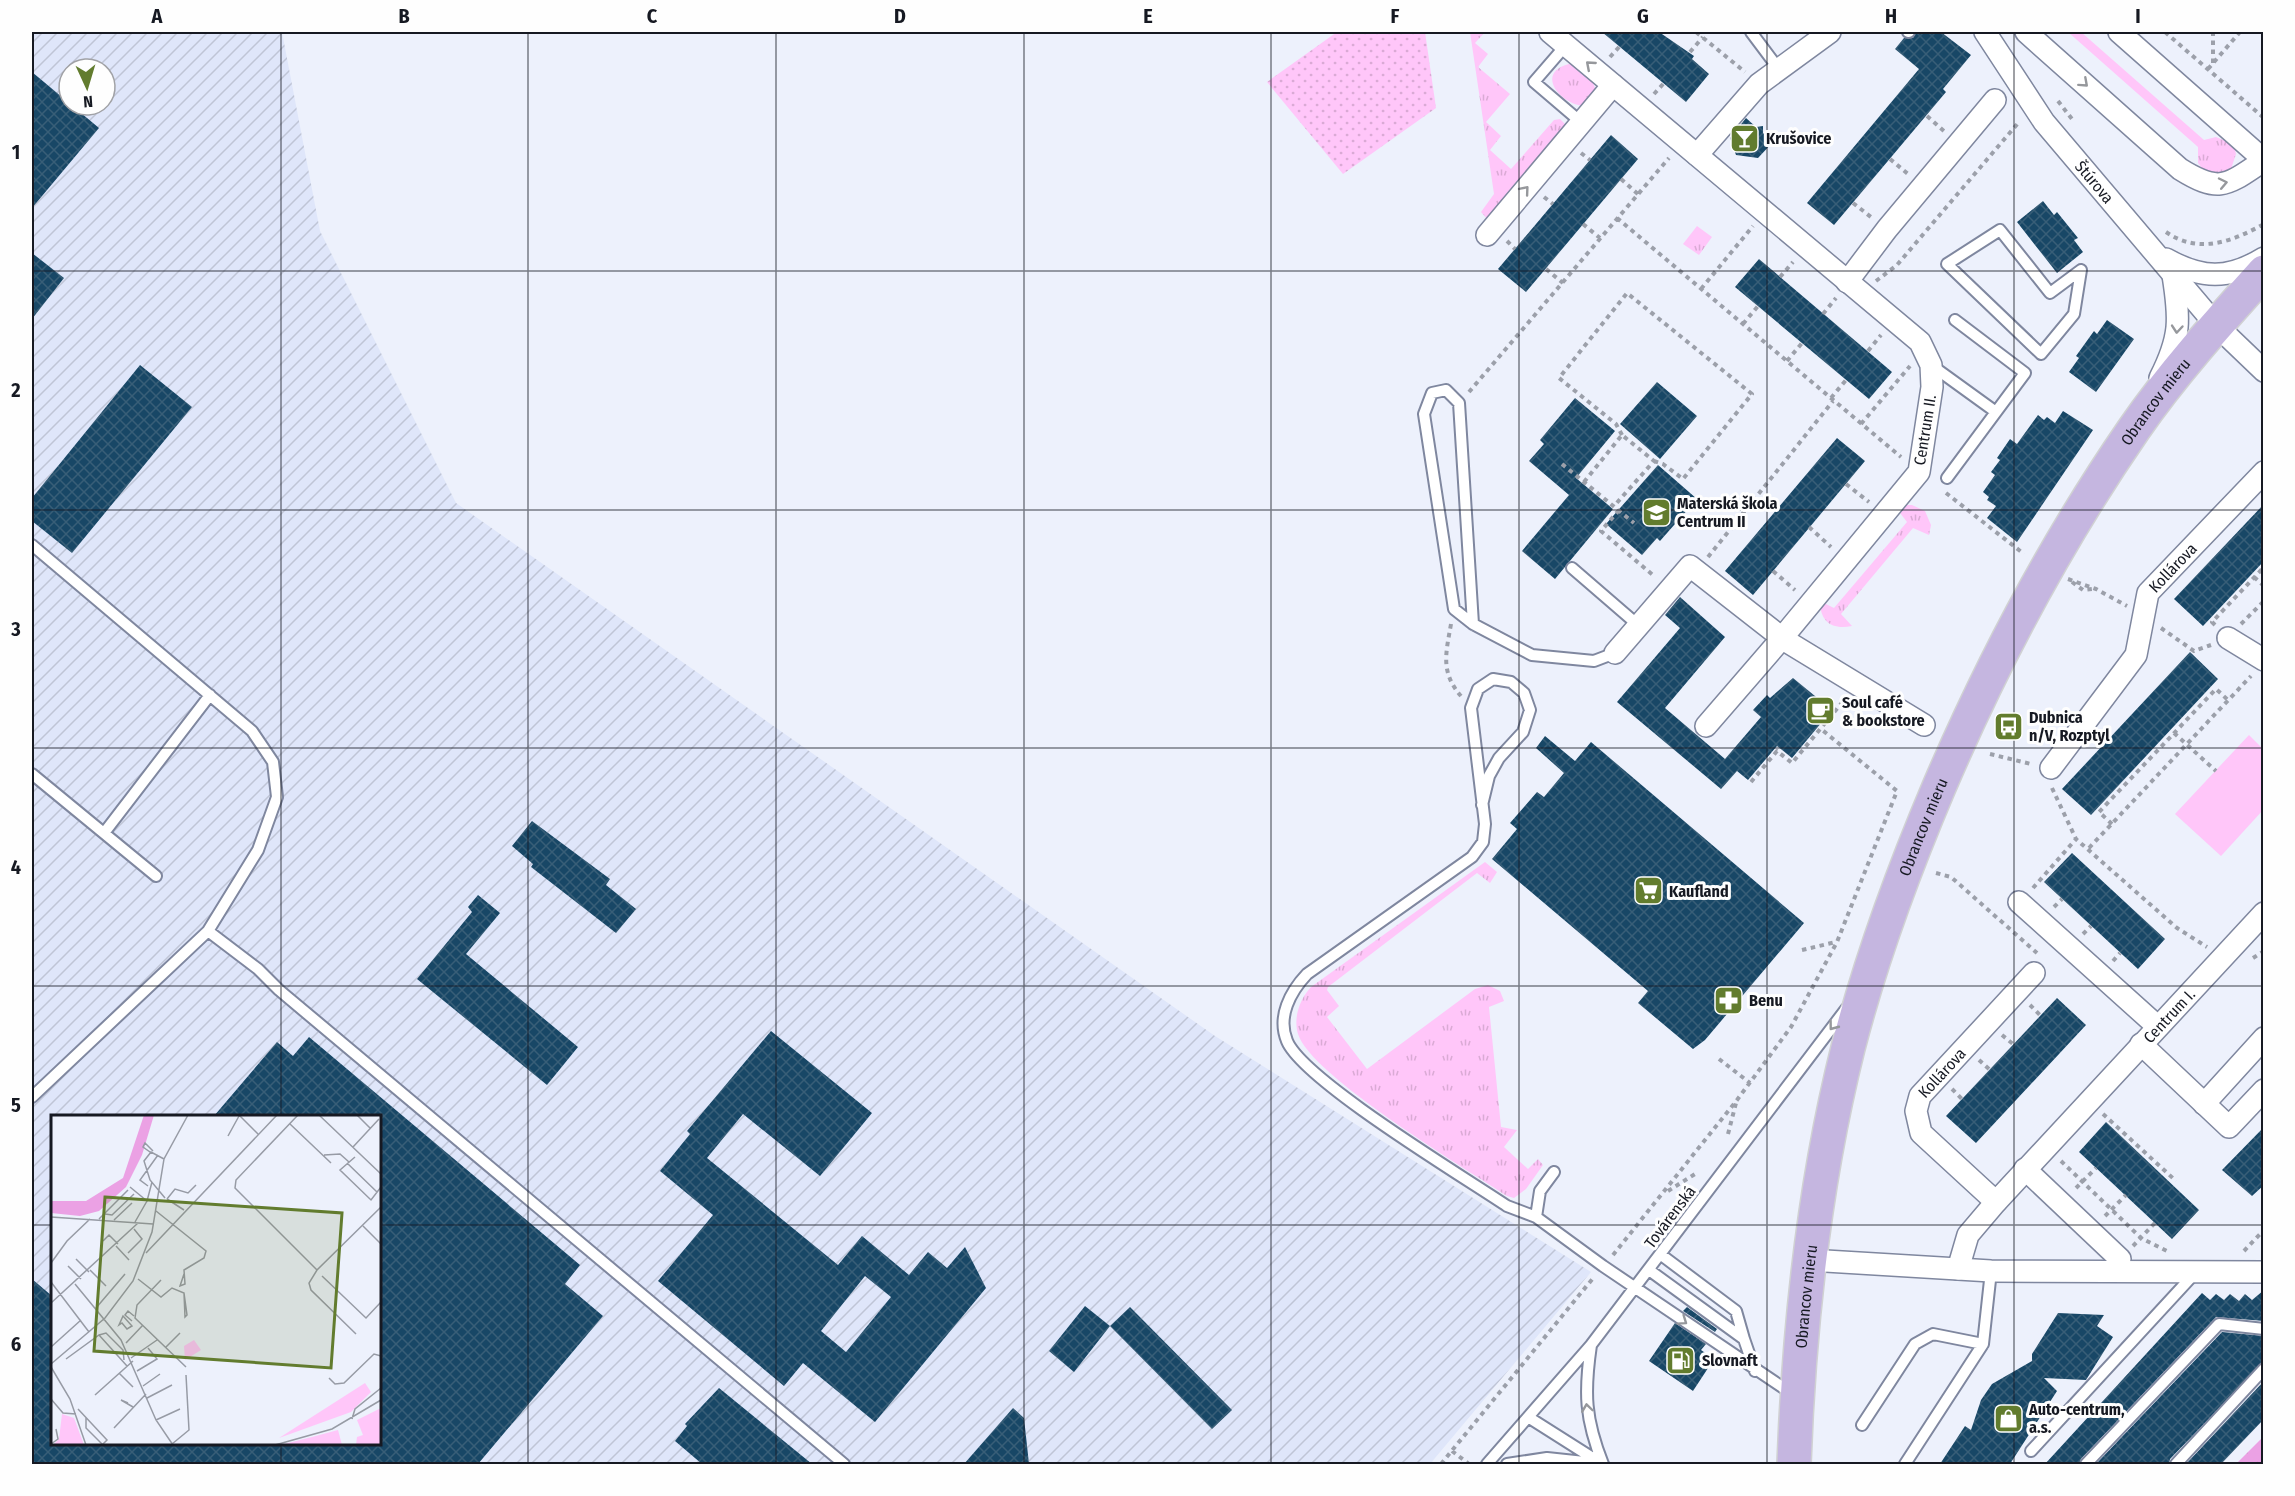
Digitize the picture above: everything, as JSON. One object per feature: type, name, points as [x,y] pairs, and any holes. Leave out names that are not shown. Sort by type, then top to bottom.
[{"type":"main road","name":"Obrancov mieru","points":[[1794,1464],[1796,1396],[1809,1260],[1834,1111],[1848,1047],[1886,920],[1907,863],[1985,682],[2046,567],[2135,427],[2216,326],[2264,272]]},
{"type":"street","points":[[1690,149],[1752,78],[1773,61],[1830,32]]},
{"type":"street","name":"Štúrova","points":[[1985,32],[2044,122],[2158,254],[2216,326]]},
{"type":"street","points":[[2026,32],[2180,169],[2200,182],[2212,185],[2231,182],[2263,161],[2120,32]]},
{"type":"street","name":"Centrum II.","points":[[1558,38],[1920,342],[1922,363],[1932,387],[1919,472],[1706,726]]},
{"type":"street","points":[[1487,235],[1613,86]]},
{"type":"street","points":[[1847,282],[1995,100]]},
{"type":"street","points":[[2158,254],[2188,271],[2223,276],[2264,258]]},
{"type":"street","points":[[2135,427],[2170,359],[2179,333],[2178,306],[2172,272]]},
{"type":"street","points":[[2216,326],[2264,371]]},
{"type":"street","name":"Kollárova","points":[[2051,768],[2136,655],[2148,592],[2264,472]]},
{"type":"street","points":[[1615,653],[1690,566],[1782,638],[1924,725]]},
{"type":"street","points":[[2228,638],[2260,665]]},
{"type":"street","points":[[2019,903],[2157,1026]]},
{"type":"street","name":"Centrum I.","points":[[2264,914],[2141,1044],[2229,1127],[2264,1090]]},
{"type":"street","name":"Kollárova","points":[[1996,1202],[1925,1137],[1916,1122],[1916,1111],[1920,1096],[2034,973]]},
{"type":"street","points":[[2204,1104],[2264,1038]]},
{"type":"street","points":[[1958,1269],[1968,1235],[2025,1169],[2141,1044]]},
{"type":"street","points":[[2025,1169],[2120,1259]]},
{"type":"street","points":[[1809,1260],[1991,1271],[2264,1272]]},
{"type":"lane","points":[[1751,32],[1773,61]]},
{"type":"lane","name":"Centrum II.","points":[[1558,38],[1534,82],[1582,123]]},
{"type":"lane","points":[[2000,230],[2050,293],[2080,270],[2074,314],[2041,354],[1947,264],[2000,230]]},
{"type":"lane","points":[[1947,477],[2025,373],[1955,320]]},
{"type":"lane","points":[[1922,363],[1996,412]]},
{"type":"lane","points":[[1473,624],[1459,403],[1446,390],[1432,393],[1424,414],[1454,609],[1473,624],[1532,656],[1594,661],[1615,653]]},
{"type":"lane","points":[[32,545],[252,731],[273,762],[277,797],[258,850],[208,931],[32,1098]]},
{"type":"lane","points":[[1572,568],[1638,625]]},
{"type":"lane","points":[[1482,805],[1489,777],[1498,758],[1523,732],[1530,710],[1524,693],[1511,682],[1493,679],[1478,689],[1471,708],[1482,805],[1483,842],[1472,856],[1307,974],[1295,987],[1287,1002],[1285,1033],[1288,1042],[1301,1060],[1346,1097],[1507,1206],[1536,1217],[1755,1371],[1796,1396]]},
{"type":"lane","points":[[104,833],[210,695]]},
{"type":"lane","points":[[32,774],[156,876]]},
{"type":"lane","points":[[208,931],[258,969],[279,990],[844,1464]]},
{"type":"lane","name":"Továrenská","points":[[1487,1464],[1591,1345],[1868,980]]},
{"type":"lane","points":[[1536,1217],[1540,1191],[1554,1172]]},
{"type":"lane","points":[[1660,1254],[1736,1311],[1755,1371]]},
{"type":"lane","points":[[1649,1270],[1744,1339]]},
{"type":"lane","points":[[1905,1464],[1983,1344],[1991,1271]]},
{"type":"lane","points":[[2031,1451],[2197,1271]]},
{"type":"lane","points":[[2086,1464],[2219,1324],[2264,1329]]},
{"type":"lane","points":[[1862,1425],[1915,1344],[1933,1334],[1983,1344]]},
{"type":"lane","points":[[1591,1345],[1585,1389],[1591,1430],[1603,1464]]},
{"type":"lane","points":[[2176,1464],[2264,1370]]},
{"type":"lane","points":[[1528,1417],[1603,1464]]},
{"type":"lane","points":[[1507,1464],[1547,1458],[1603,1464]]},
{"type":"path","points":[[1696,32],[1752,78]]},
{"type":"path","points":[[2165,32],[2264,118]]},
{"type":"path","points":[[2213,32],[2213,63]]},
{"type":"path","points":[[2208,69],[2240,32]]},
{"type":"path","points":[[1690,52],[1703,37]]},
{"type":"path","points":[[1606,62],[1620,46]]},
{"type":"path","points":[[1738,80],[1752,78],[1773,61]]},
{"type":"path","points":[[2054,97],[2076,124]]},
{"type":"path","points":[[1869,286],[1897,265],[2033,106]]},
{"type":"path","points":[[1459,403],[1638,194],[1690,149]]},
{"type":"path","points":[[1621,179],[1638,194]]},
{"type":"path","points":[[1701,289],[1765,212]]},
{"type":"path","points":[[1617,218],[1903,459],[1895,467]]},
{"type":"path","points":[[1583,224],[1600,238]]},
{"type":"path","points":[[2163,230],[2189,243],[2211,245],[2238,238],[2264,224]]},
{"type":"path","points":[[1546,268],[1563,283]]},
{"type":"path","points":[[1627,293],[1752,394],[1683,479],[1663,464],[1654,461],[1622,435],[1616,424],[1559,378],[1627,293]]},
{"type":"path","points":[[1743,324],[1758,306]]},
{"type":"path","points":[[1787,362],[1802,343]]},
{"type":"path","points":[[1861,423],[1922,363]]},
{"type":"path","points":[[1696,571],[1846,380]]},
{"type":"path","points":[[1584,482],[1622,435]]},
{"type":"path","points":[[1614,506],[1654,461]]},
{"type":"path","points":[[1562,464],[1634,523]]},
{"type":"path","points":[[1919,472],[2024,554]]},
{"type":"path","points":[[1846,483],[1884,515]]},
{"type":"path","points":[[1860,510],[1874,493]]},
{"type":"path","points":[[1619,510],[1601,531],[1669,588]]},
{"type":"path","points":[[1809,527],[1846,561]]},
{"type":"path","points":[[1823,555],[1838,537]]},
{"type":"path","points":[[2228,638],[2212,622],[2264,567]]},
{"type":"path","points":[[1773,571],[1810,604]]},
{"type":"path","points":[[2254,577],[2264,586]]},
{"type":"path","points":[[2096,589],[2083,590],[2067,579],[2096,589],[2143,615],[2194,651],[2228,638],[2264,601]]},
{"type":"path","points":[[1788,596],[1801,581]]},
{"type":"path","points":[[1454,605],[1446,659],[1449,682],[1471,708]]},
{"type":"path","points":[[2089,848],[2260,665]]},
{"type":"path","points":[[1751,782],[1777,751],[1792,763],[1858,683]]},
{"type":"path","points":[[2112,824],[2099,812],[2216,689],[2228,700]]},
{"type":"path","points":[[1441,1464],[1664,1193],[1750,1083],[1791,1027],[1837,942],[1897,791],[1821,729]]},
{"type":"path","points":[[2174,733],[2216,771]]},
{"type":"path","points":[[1990,754],[2013,761]]},
{"type":"path","points":[[2051,768],[2052,791],[2076,839],[2089,848],[2177,928],[2210,949]]},
{"type":"path","points":[[2003,922],[2076,839]]},
{"type":"path","points":[[1936,873],[1951,877],[2045,961],[2034,973]]},
{"type":"path","points":[[1802,950],[1837,942]]},
{"type":"path","points":[[1719,1059],[1750,1083]]},
{"type":"path","points":[[1728,1134],[1737,1100]]},
{"type":"path","points":[[2098,1109],[2176,1182]]},
{"type":"path","points":[[2054,1155],[2141,1238],[2170,1252]]},
{"type":"path","points":[[2061,1203],[2096,1168]]},
{"type":"path","points":[[1664,1193],[1695,1174]]},
{"type":"path","points":[[2091,1230],[2126,1195]]},
{"type":"path","points":[[2120,1259],[2155,1223]]},
{"type":"path","points":[[1452,1451],[1469,1464]]},
{"type":"shaded area","points":[[32,32],[282,32],[320,231],[456,503],[1215,1036],[1591,1272],[1430,1464],[32,1464]]},
{"type":"green space","points":[[1337,32],[1425,32],[1436,108],[1343,174],[1267,82]]},
{"type":"green space","points":[[1470,32],[1485,32],[1475,43],[1488,54],[1478,67],[1510,94],[1486,122],[1501,136],[1490,150],[1511,169],[1554,120],[1560,119],[1566,125],[1488,220],[1481,212],[1494,194]]},
{"type":"green space","points":[[2068,32],[2081,32],[2204,140],[2216,137],[2233,144],[2236,154],[2231,169],[2222,175],[2205,172],[2198,163],[2198,147]]},
{"type":"green space","points":[[1569,64],[1586,74],[1595,87],[1596,92],[1584,106],[1575,104],[1560,95],[1552,81],[1553,74],[1559,68]]},
{"type":"green space","points":[[1697,226],[1712,237],[1699,255],[1683,244]]},
{"type":"green space","points":[[1904,505],[1912,505],[1925,511],[1931,525],[1929,535],[1913,528],[1841,614],[1852,626],[1839,627],[1829,623],[1822,614],[1820,601],[1834,608],[1907,522],[1897,509]]},
{"type":"green space","points":[[2249,735],[2263,749],[2263,810],[2221,856],[2175,814]]},
{"type":"green space","points":[[1485,862],[1497,872],[1490,883],[1477,873],[1328,987],[1327,990],[1339,1006],[1327,1017],[1367,1069],[1475,989],[1488,985],[1500,991],[1504,1001],[1489,1007],[1501,1127],[1517,1130],[1504,1147],[1528,1169],[1538,1159],[1543,1165],[1526,1189],[1514,1198],[1507,1196],[1426,1144],[1330,1073],[1309,1052],[1298,1034],[1296,1021],[1298,1009],[1311,987]]},
{"type":"green space","points":[[2263,1437],[2263,1464],[2236,1464]]},
{"type":"building","points":[[1602,32],[1659,32],[1694,56],[1692,59],[1709,74],[1686,102]]},
{"type":"building","points":[[1916,32],[1941,32],[1971,55],[1943,89],[1946,92],[1834,225],[1807,203],[1919,69],[1895,49],[1904,38],[1913,38]]},
{"type":"building","points":[[32,72],[57,93],[57,117],[86,117],[99,128],[32,208]]},
{"type":"building","points":[[1746,118],[1756,127],[1763,126],[1763,133],[1773,142],[1758,158],[1736,155],[1730,138]]},
{"type":"building","points":[[1611,135],[1638,159],[1526,292],[1498,269]]},
{"type":"building","points":[[2043,201],[2054,215],[2057,212],[2078,238],[2074,240],[2083,252],[2057,273],[2017,222]]},
{"type":"building","points":[[32,253],[64,278],[32,319]]},
{"type":"building","points":[[1759,259],[1892,372],[1869,399],[1735,287]]},
{"type":"building","points":[[2107,320],[2134,339],[2096,392],[2069,372],[2079,358],[2076,356],[2094,331],[2097,334]]},
{"type":"building","points":[[140,365],[192,407],[72,553],[32,521],[32,498]]},
{"type":"building","points":[[1657,382],[1697,416],[1660,459],[1620,424]]},
{"type":"building","points":[[1575,398],[1615,431],[1576,478],[1613,509],[1555,579],[1522,551],[1569,495],[1529,461],[1544,444],[1540,440]]},
{"type":"building","points":[[2063,411],[2093,430],[2017,542],[1987,518],[1996,506],[1987,500],[1989,497],[1983,492],[1995,475],[1991,472],[2000,460],[1997,458],[2010,439],[2017,444],[2038,415],[2044,420],[2047,417],[2055,423]]},
{"type":"building","points":[[1837,438],[1865,461],[1753,595],[1725,571]]},
{"type":"building","name":"Materská škola Centrum II","points":[[1658,465],[1697,499],[1660,541],[1657,538],[1642,555],[1606,524]]},
{"type":"building","points":[[2264,504],[2264,561],[2203,626],[2174,599]]},
{"type":"building","points":[[1680,597],[1725,637],[1665,708],[1725,759],[1761,717],[1753,710],[1767,695],[1770,698],[1793,678],[1832,710],[1792,758],[1777,746],[1748,780],[1737,771],[1721,789],[1617,702],[1680,628],[1665,615]]},
{"type":"building","points":[[2190,652],[2218,679],[2091,815],[2062,789]]},
{"type":"building","name":"Kaufland","points":[[1545,736],[1575,761],[1591,742],[1804,923],[1705,1040],[1693,1049],[1638,1003],[1648,991],[1492,859],[1517,829],[1510,823],[1537,792],[1544,797],[1564,773],[1536,748]]},
{"type":"building","points":[[532,821],[610,879],[606,885],[636,909],[616,933],[531,867],[533,864],[512,846]]},
{"type":"building","points":[[2072,853],[2165,939],[2138,969],[2044,882]]},
{"type":"building","points":[[478,895],[500,913],[466,954],[578,1047],[547,1085],[417,979],[472,912],[468,907]]},
{"type":"building","points":[[2057,998],[2086,1025],[1976,1143],[1946,1116]]},
{"type":"building","points":[[771,1031],[872,1113],[820,1176],[743,1114],[707,1158],[838,1265],[862,1236],[909,1275],[928,1252],[947,1268],[965,1247],[986,1288],[875,1422],[803,1363],[784,1386],[658,1281],[713,1215],[660,1171],[690,1134],[687,1131]],"holes":[[[865,1276],[891,1297],[846,1352],[821,1331]]]},
{"type":"building","points":[[309,1037],[580,1265],[565,1284],[603,1316],[478,1464],[32,1464],[32,1279],[51,1295],[51,1445],[381,1445],[381,1115],[215,1115],[277,1042],[293,1056]]},
{"type":"building","points":[[2106,1122],[2199,1210],[2172,1239],[2079,1152]]},
{"type":"building","points":[[2264,1127],[2264,1185],[2252,1196],[2222,1170]]},
{"type":"building","points":[[2264,1290],[2264,1321],[2216,1317],[2081,1459],[2079,1464],[2045,1464],[2202,1293],[2210,1300],[2216,1294],[2224,1300],[2230,1294],[2239,1301],[2245,1294],[2252,1300]]},
{"type":"building","points":[[1085,1306],[1110,1326],[1074,1372],[1049,1351]]},
{"type":"building","points":[[1130,1307],[1232,1410],[1212,1429],[1110,1326]]},
{"type":"building","points":[[1687,1307],[1717,1329],[1715,1332],[1683,1311]]},
{"type":"building","points":[[2058,1313],[2104,1315],[2097,1326],[2113,1337],[2086,1380],[2044,1378],[2057,1391],[2010,1464],[1940,1464],[1965,1426],[1971,1430],[1981,1400],[1992,1384],[2032,1361],[2032,1354]]},
{"type":"building","name":"Slovnaft","points":[[1675,1323],[1706,1344],[1701,1350],[1714,1359],[1693,1391],[1649,1361]]},
{"type":"building","points":[[2222,1332],[2264,1336],[2264,1362],[2170,1459],[2169,1464],[2096,1464]]},
{"type":"building","points":[[2264,1381],[2264,1419],[2221,1464],[2186,1464]]},
{"type":"building","points":[[719,1388],[812,1464],[702,1464],[675,1441],[687,1426],[685,1424]]},
{"type":"building","points":[[1013,1408],[1024,1418],[1029,1464],[964,1464]]},
{"type":"place","name":"Krušovice","points":[[1745,138]]},
{"type":"place","name":"Materská škola Centrum II","points":[[1656,512]]},
{"type":"place","name":"Soul café & bookstore","points":[[1821,711]]},
{"type":"place","name":"Dubnica n/V, Rozptyl","points":[[2008,726]]},
{"type":"place","name":"Kaufland","points":[[1648,891]]},
{"type":"place","name":"Benu","points":[[1728,1000]]},
{"type":"place","name":"Slovnaft","points":[[1681,1360]]},
{"type":"place","name":"Auto-centrum, a.s.","points":[[2008,1418]]}]
